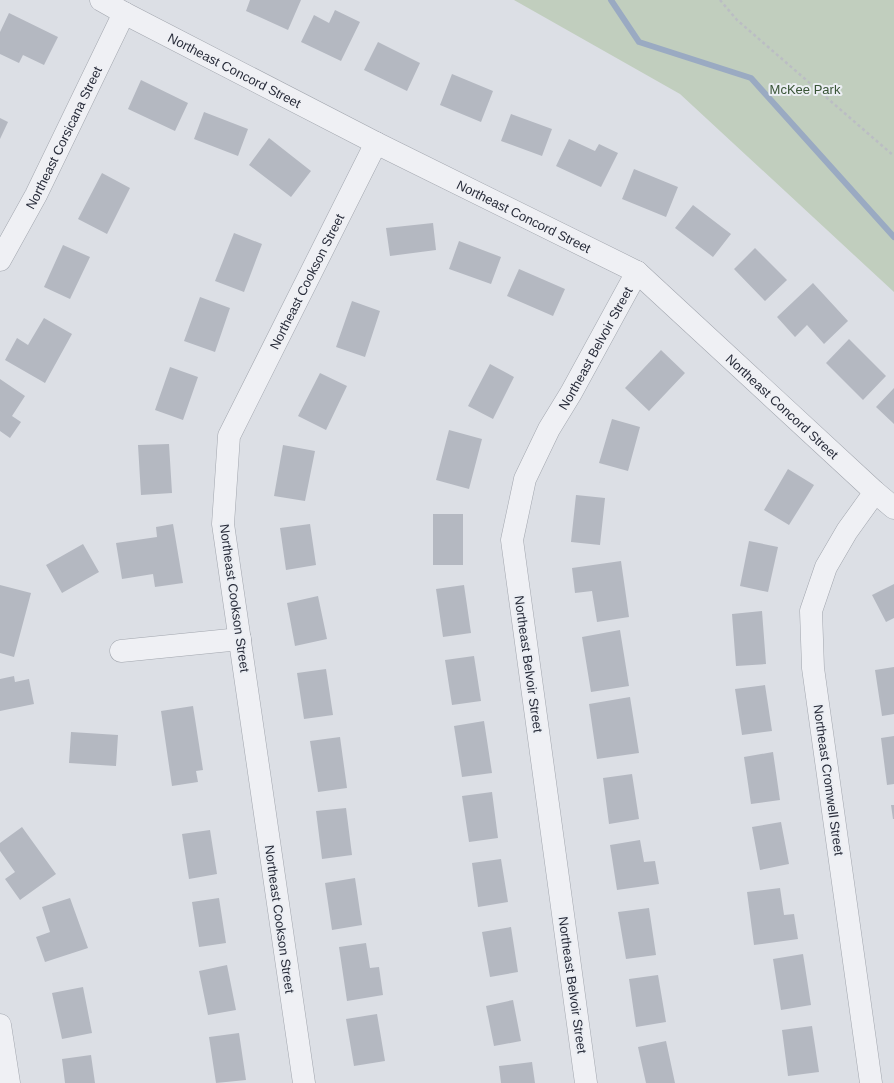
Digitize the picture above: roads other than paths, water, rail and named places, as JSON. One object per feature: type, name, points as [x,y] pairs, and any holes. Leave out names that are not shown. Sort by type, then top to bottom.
[{"type":"street","name":"Northeast Concord Street","points":[[101,0],[376,143],[637,272],[894,508]]},
{"type":"street","name":"Northeast Corsicana Street","points":[[0,260],[36,195],[124,13]]},
{"type":"street","name":"Northeast Cookson Street","points":[[304,1083],[223,524],[229,436],[376,143]]},
{"type":"street","name":"Northeast Belvoir Street","points":[[586,1083],[512,540],[525,479],[549,429],[571,393],[637,272]]},
{"type":"street","name":"Northeast Cromwell Street","points":[[871,1083],[813,668],[811,611],[826,568],[847,531],[875,492]]},
{"type":"street","points":[[121,651],[240,638]]},
{"type":"street","points":[[0,1025],[9,1083]]},
{"type":"waterway","points":[[611,0],[639,42],[751,78],[894,237]]},
{"type":"park label","name":"McKee Park","points":[[805,89]]}]
